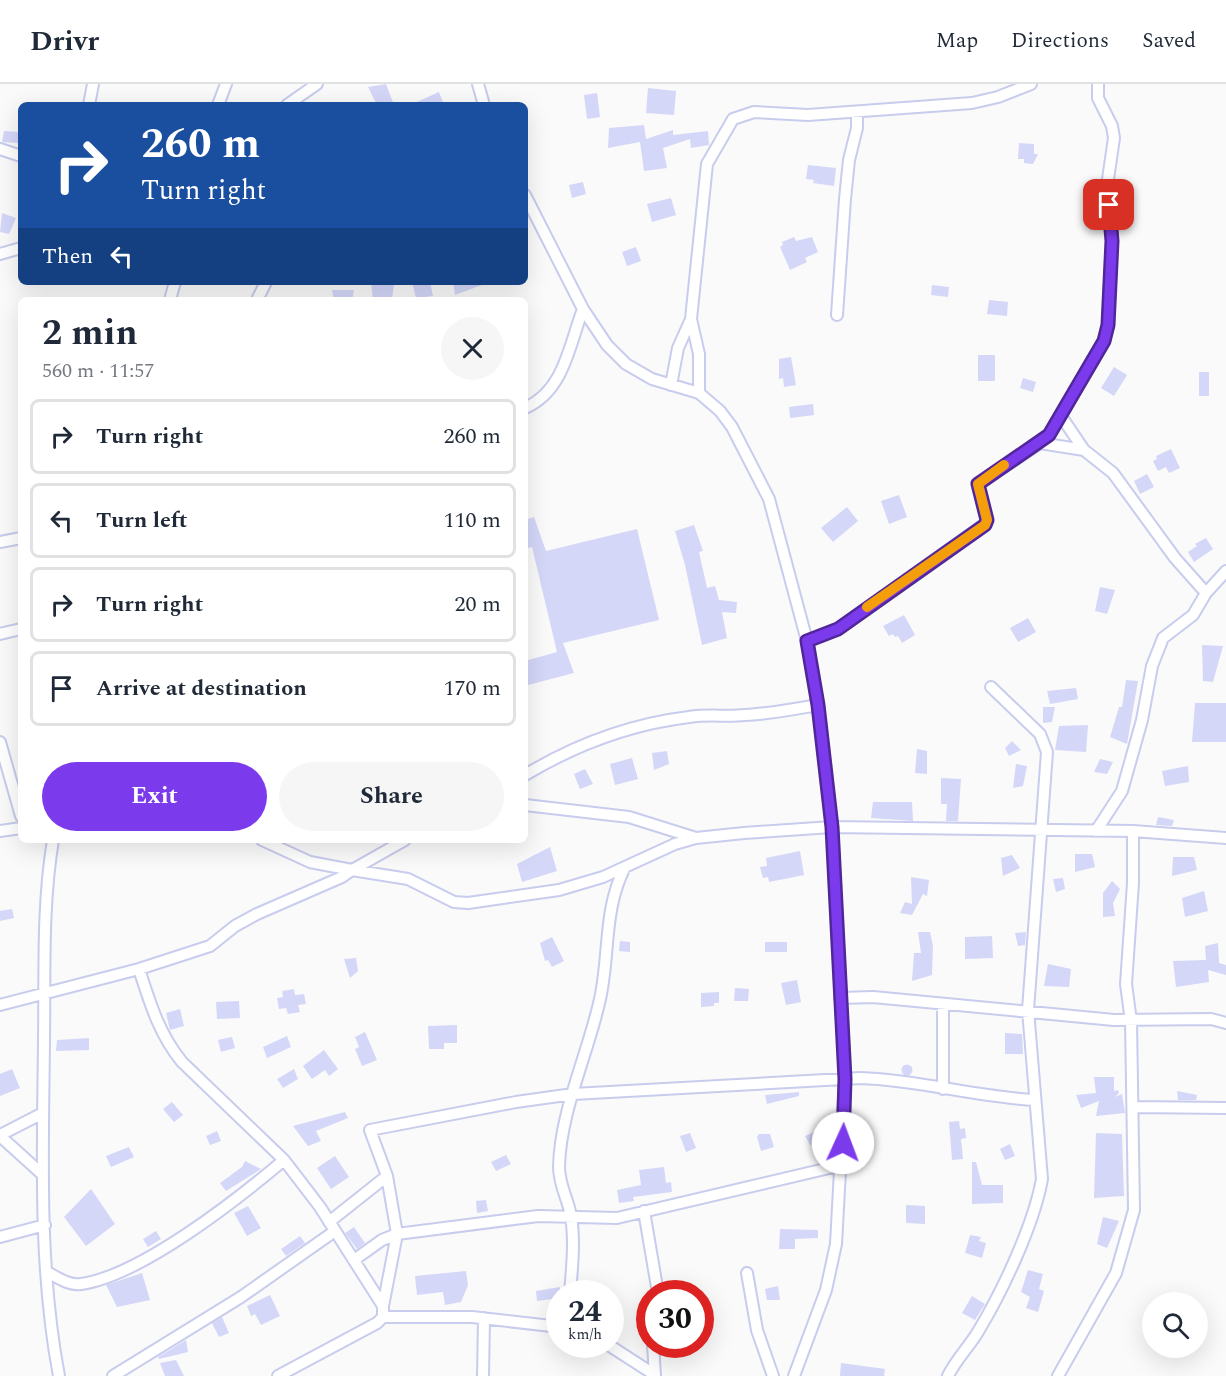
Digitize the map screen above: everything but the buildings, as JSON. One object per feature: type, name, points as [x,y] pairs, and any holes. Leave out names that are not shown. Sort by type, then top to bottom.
[{"type":"street","points":[[90,102],[93,84]]},
{"type":"street","points":[[219,102],[226,84]]},
{"type":"street","points":[[291,102],[317,84]]},
{"type":"street","points":[[478,84],[483,102]]},
{"type":"street","points":[[671,385],[678,348],[691,319],[707,164],[733,119],[754,112],[808,115],[978,102],[1031,84]]},
{"type":"street","points":[[807,641],[838,629],[985,525],[987,520],[978,484],[1040,443],[1061,416],[1104,341],[1108,325],[1112,241],[1107,186],[1114,138],[1112,126],[1098,98],[1098,84]]},
{"type":"street","points":[[837,315],[845,199],[849,160],[857,128],[857,112]]},
{"type":"street","points":[[0,150],[18,155]]},
{"type":"street","points":[[528,201],[582,309],[607,345],[626,364],[652,380],[699,393],[720,411],[732,427],[770,499],[807,641],[818,705],[832,827],[845,1079],[839,1217],[826,1290],[794,1376]]},
{"type":"street","points":[[0,254],[18,249]]},
{"type":"street","points":[[528,406],[548,394],[556,382],[582,309]]},
{"type":"street","points":[[691,319],[699,354],[699,393]]},
{"type":"street","points":[[1061,416],[1084,450],[1113,473],[1175,558],[1206,593]]},
{"type":"street","points":[[1040,443],[1084,450]]},
{"type":"street","points":[[0,542],[18,539]]},
{"type":"street","points":[[1096,831],[1122,791],[1142,720],[1152,666],[1163,638],[1193,615],[1206,593],[1226,572]]},
{"type":"street","points":[[0,634],[18,630]]},
{"type":"street","points":[[948,1376],[956,1360],[978,1332],[1008,1272],[1039,1194],[1041,1152],[1028,1010],[1040,830],[1048,767],[1045,745],[1040,734],[991,687]]},
{"type":"street","points":[[528,773],[562,753],[600,738],[670,721],[690,717],[746,716],[818,705]]},
{"type":"street","points":[[0,742],[18,805]]},
{"type":"street","points":[[528,805],[630,817],[696,838]]},
{"type":"street","points":[[269,843],[310,862],[408,879],[454,902],[468,903],[559,891],[587,883],[675,844],[696,838],[832,827],[916,830],[1133,831],[1226,838]]},
{"type":"street","points":[[0,831],[18,828]]},
{"type":"street","points":[[1058,1376],[1116,1274],[1134,1210],[1131,1021],[1126,984],[1131,931],[1133,831]]},
{"type":"street","points":[[52,843],[45,928],[42,1174],[47,1272],[59,1376]]},
{"type":"street","points":[[0,1005],[139,969],[210,946],[235,926],[334,881],[400,843]]},
{"type":"street","points":[[570,1280],[571,1215],[561,1184],[559,1169],[573,1094],[603,980],[605,938],[611,899],[625,867]]},
{"type":"street","points":[[139,969],[160,1032],[168,1045],[284,1160],[354,1260],[383,1311]]},
{"type":"street","points":[[840,998],[873,997],[1131,1021],[1210,1019],[1226,1023]]},
{"type":"street","points":[[943,1089],[944,1005]]},
{"type":"street","points":[[278,1376],[366,1330],[383,1311],[397,1234],[387,1176],[370,1130],[516,1102],[573,1094],[845,1079],[883,1079],[986,1096],[1035,1100]]},
{"type":"street","points":[[1134,1107],[1226,1108]]},
{"type":"street","points":[[42,1174],[0,1136],[43,1113]]},
{"type":"street","points":[[47,1272],[60,1279],[80,1284],[141,1262],[219,1211],[284,1160]]},
{"type":"street","points":[[354,1260],[382,1240],[397,1234],[508,1219],[571,1215],[598,1219],[617,1218],[842,1165]]},
{"type":"street","points":[[113,1376],[241,1297],[332,1227],[387,1176]]},
{"type":"street","points":[[644,1211],[656,1280]]},
{"type":"street","points":[[0,1237],[45,1225]]},
{"type":"street","points":[[747,1273],[757,1330],[773,1376]]},
{"type":"street","points":[[383,1311],[484,1318],[546,1326]]},
{"type":"street","points":[[483,1376],[484,1318]]},
{"type":"street","points":[[624,1355],[655,1376]]},
{"type":"street","points":[[654,1358],[655,1376]]},
{"type":"slow traffic","points":[[867,607],[985,525],[987,520],[978,484],[1004,465]]},
{"type":"route","points":[[843,1143],[845,1079],[832,827],[818,705],[807,641],[838,629],[985,525],[987,520],[978,484],[982,479],[1040,443],[1055,427],[1104,341],[1108,325],[1112,241],[1109,205]]}]
